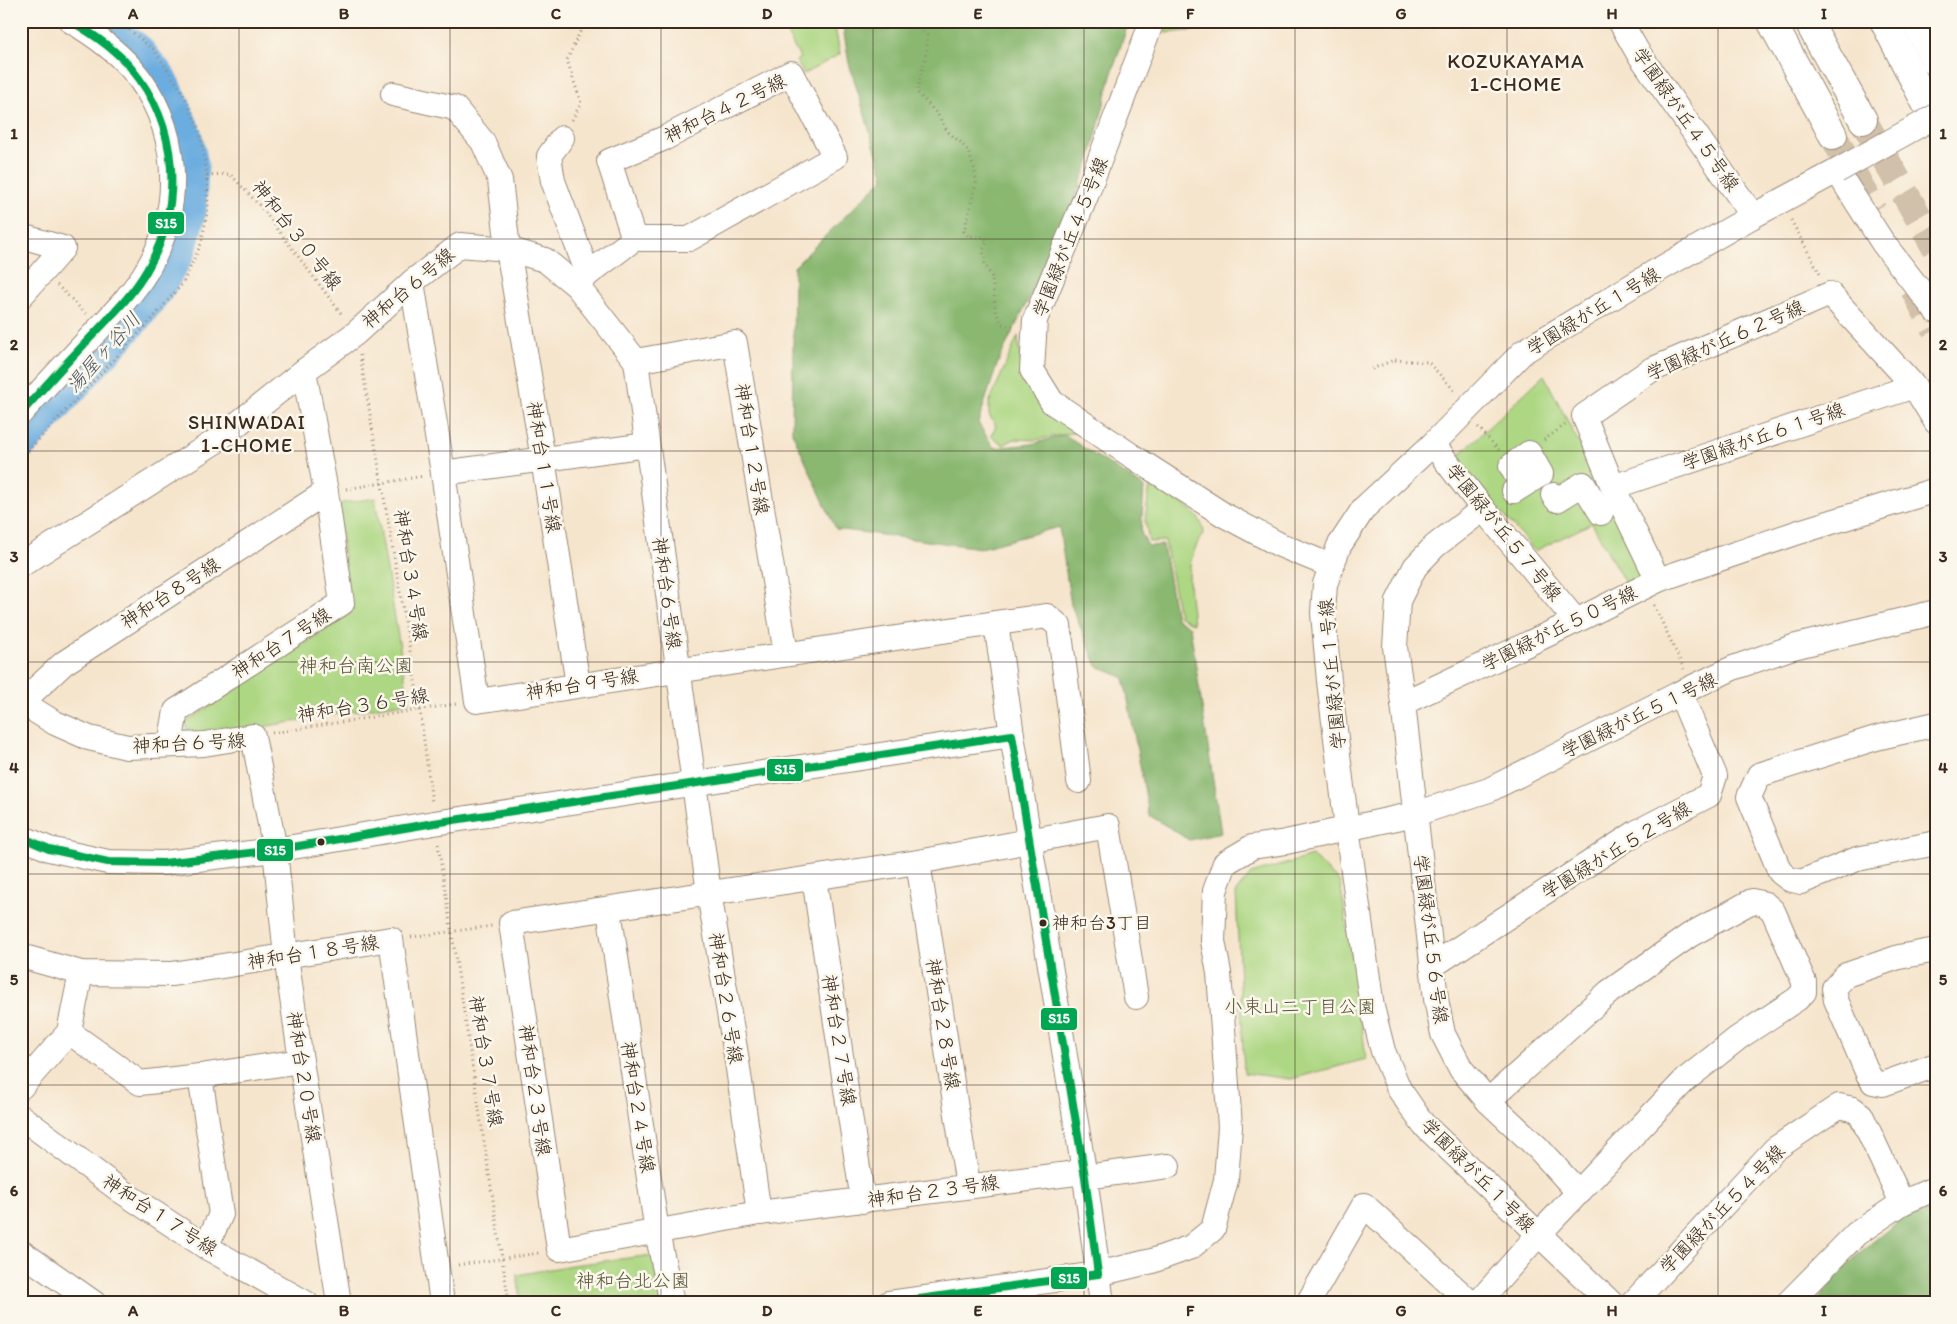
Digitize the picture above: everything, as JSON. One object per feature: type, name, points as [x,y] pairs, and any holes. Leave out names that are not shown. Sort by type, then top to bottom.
[{"type":"main road","points":[[1771,21],[1833,135]]},
{"type":"main road","points":[[1808,21],[1863,120]]},
{"type":"main road","points":[[1884,21],[1936,123]]},
{"type":"main road","points":[[1915,21],[1936,62]]},
{"type":"street","name":"学園緑が丘４５号線","points":[[1152,21],[1090,187],[1035,320],[1032,370],[1052,402],[1132,456],[1224,515],[1280,545],[1330,566]]},
{"type":"street","name":"学園緑が丘４５号線","points":[[1620,21],[1638,52],[1753,216]]},
{"type":"street","points":[[21,413],[130,295],[153,258],[164,232],[169,213],[173,174],[162,118],[131,68],[84,24]]},
{"type":"street","name":"神和台４２号線","points":[[791,73],[835,157],[689,239],[634,239],[609,161],[665,138],[791,73]]},
{"type":"street","name":"神和台１１号線","points":[[393,94],[454,108],[483,142],[500,180],[508,249],[578,685]]},
{"type":"street","name":"学園緑が丘１号線","points":[[1611,1303],[1423,1124],[1399,1089],[1383,1051],[1372,1007],[1347,828],[1329,681],[1323,613],[1325,584],[1330,566],[1339,546],[1364,508],[1432,444],[1523,352],[1653,273],[1936,116]]},
{"type":"street","points":[[562,138],[549,156],[553,181],[583,280],[634,239]]},
{"type":"street","points":[[1838,171],[1883,244],[1936,311]]},
{"type":"street","points":[[21,236],[63,248],[44,272],[21,296]]},
{"type":"street","name":"神和台６号線","points":[[21,566],[216,441],[304,371],[356,333],[412,282],[460,245],[508,249],[545,260],[583,280],[636,361],[693,783]]},
{"type":"street","points":[[412,282],[477,701]]},
{"type":"street","points":[[1830,294],[1914,386],[1936,422]]},
{"type":"street","name":"学園緑が丘６２号線","points":[[1584,416],[1651,370],[1830,294]]},
{"type":"street","name":"神和台１２号線","points":[[636,361],[735,343],[786,654]]},
{"type":"street","name":"神和台７号線","points":[[170,744],[176,711],[342,603],[326,492],[304,371]]},
{"type":"street","name":"学園緑が丘６１号線","points":[[1613,487],[1914,386]]},
{"type":"street","points":[[1584,416],[1649,584]]},
{"type":"street","name":"学園緑が丘５７号線","points":[[1432,444],[1576,621]]},
{"type":"street","points":[[443,473],[647,445]]},
{"type":"street","points":[[1520,456],[1535,485],[1557,500],[1585,483],[1602,513]]},
{"type":"street","name":"学園緑が丘５０号線","points":[[1403,703],[1576,621],[1649,584],[1800,532],[1936,490]]},
{"type":"street","name":"神和台８号線","points":[[21,702],[64,663],[326,492]]},
{"type":"street","points":[[1403,703],[1396,647],[1398,601],[1415,567],[1435,546],[1483,509]]},
{"type":"street","name":"学園緑が丘５１号線","points":[[889,1303],[1098,1274],[1152,1261],[1191,1247],[1213,1229],[1226,1180],[1230,1127],[1219,973],[1213,941],[1214,891],[1225,864],[1252,847],[1286,842],[1415,814],[1489,790],[1733,668],[1793,647],[1936,612]]},
{"type":"street","name":"神和台９号線","points":[[477,701],[678,669],[1047,616],[1059,626],[1080,781]]},
{"type":"street","points":[[996,623],[1028,840],[1084,1174],[1102,1303]]},
{"type":"street","name":"学園緑が丘５２号線","points":[[1432,966],[1637,832],[1709,794],[1715,776],[1688,689]]},
{"type":"street","name":"神和台６号線","points":[[21,702],[55,723],[89,738],[127,747],[204,744],[253,736],[275,850]]},
{"type":"street","name":"学園緑が丘５６号線","points":[[1403,703],[1432,966],[1443,1034],[1461,1069],[1488,1101],[1538,1148],[1579,1193]]},
{"type":"street","points":[[1936,724],[1876,738],[1758,775],[1749,797],[1780,872],[1789,879],[1800,882],[1857,860],[1936,843]]},
{"type":"street","points":[[21,837],[49,850],[108,862],[164,863],[275,850],[434,823],[1012,735]]},
{"type":"street","name":"神和台２６号線","points":[[693,783],[759,1213]]},
{"type":"street","points":[[511,923],[609,910],[918,862],[1108,826],[1136,997]]},
{"type":"street","name":"神和台２０号線","points":[[275,850],[286,956],[339,1303]]},
{"type":"street","name":"神和台２８号線","points":[[918,862],[968,1186]]},
{"type":"street","name":"神和台２７号線","points":[[814,878],[864,1201]]},
{"type":"street","points":[[1478,1303],[1538,1235],[1686,1080],[1738,1038],[1797,999],[1804,992],[1804,982],[1773,911],[1765,904],[1752,901],[1690,935],[1609,992],[1488,1101]]},
{"type":"street","name":"神和台２４号線","points":[[609,910],[657,1232],[672,1303]]},
{"type":"street","name":"神和台２３号線","points":[[511,923],[559,1249],[759,1213],[864,1201],[968,1186],[1168,1166]]},
{"type":"street","name":"神和台１８号線","points":[[21,956],[81,973],[172,974],[391,940],[442,1303]]},
{"type":"street","points":[[1936,950],[1899,957],[1846,976],[1834,988],[1836,1000],[1873,1082],[1883,1084],[1936,1066]]},
{"type":"street","points":[[21,1087],[69,1032],[81,973]]},
{"type":"street","points":[[69,1032],[140,1083],[301,1061]]},
{"type":"street","points":[[200,1076],[221,1214],[206,1247]]},
{"type":"street","name":"学園緑が丘５４号線","points":[[1633,1303],[1775,1149],[1839,1106],[1853,1109],[1862,1115],[1902,1203]]},
{"type":"street","name":"神和台１７号線","points":[[21,1117],[121,1191],[206,1247],[306,1303]]},
{"type":"street","points":[[1788,1303],[1856,1234],[1902,1203],[1936,1188]]},
{"type":"street","points":[[1308,1303],[1364,1205],[1470,1303]]},
{"type":"street","points":[[21,1252],[94,1303]]},
{"type":"path","points":[[562,138],[581,103],[567,60],[585,21]]},
{"type":"path","points":[[906,21],[917,26],[927,36],[927,50],[917,92],[938,114],[947,131],[968,151],[975,170],[976,183],[964,231],[968,236],[984,237],[986,242],[983,250],[985,264],[992,278],[996,312],[1002,324]]},
{"type":"path","name":"神和台３０号線","points":[[207,175],[230,174],[261,207],[356,333]]},
{"type":"path","points":[[1781,202],[1830,294]]},
{"type":"path","points":[[44,272],[100,328]]},
{"type":"path","name":"神和台３４号線","points":[[356,333],[420,710],[434,823]]},
{"type":"path","points":[[1372,369],[1394,360],[1428,362],[1469,406]]},
{"type":"path","points":[[1520,456],[1570,421],[1584,416]]},
{"type":"path","points":[[326,492],[443,473]]},
{"type":"path","points":[[1649,584],[1652,600],[1685,672],[1688,689]]},
{"type":"path","name":"神和台３６号線","points":[[253,736],[477,701]]},
{"type":"path","name":"神和台３７号線","points":[[434,823],[509,1303]]},
{"type":"path","points":[[391,940],[511,923]]},
{"type":"path","points":[[438,1267],[503,1260],[559,1249]]},
{"type":"green space","points":[[783,21],[834,21],[840,54],[804,74],[796,61],[800,58],[781,23]]},
{"type":"green space","points":[[842,21],[1129,21],[1111,76],[1090,159],[1062,230],[998,362],[978,423],[994,448],[1032,444],[1064,435],[1144,487],[1141,533],[1148,546],[1163,545],[1176,618],[1190,627],[1221,833],[1189,840],[1149,815],[1124,678],[1097,666],[1071,605],[1059,527],[981,548],[836,529],[792,432],[794,267],[884,178],[849,63]]},
{"type":"green space","points":[[1168,21],[1308,21],[1165,33]]},
{"type":"green space","points":[[1018,336],[1021,365],[1077,432],[1034,440],[1014,439],[1004,445],[991,436],[996,426],[989,415],[989,403]]},
{"type":"green space","points":[[1544,375],[1647,576],[1627,587],[1592,523],[1535,551],[1459,464],[1458,456]]},
{"type":"green space","points":[[1150,485],[1183,504],[1197,516],[1204,532],[1197,544],[1190,566],[1189,587],[1193,624],[1179,616],[1165,541],[1149,542],[1145,520]]},
{"type":"green space","name":"神和台南公園","points":[[375,498],[409,702],[262,727],[189,737],[185,723],[351,613],[337,504]]},
{"type":"green space","name":"小束山二丁目公園","points":[[1312,856],[1340,882],[1366,1059],[1291,1079],[1244,1073],[1236,892],[1251,874]]},
{"type":"green space","points":[[1936,1209],[1936,1303],[1814,1303],[1858,1254],[1901,1219]]},
{"type":"green space","name":"神和台北公園","points":[[653,1255],[661,1303],[521,1303],[517,1275],[572,1265]]},
{"type":"waterway","name":"湯屋ヶ谷川","points":[[21,442],[132,320],[157,288],[179,250],[189,210],[191,165],[185,136],[171,101],[158,77],[136,50],[97,21]]},
{"type":"tunnel","points":[[1863,120],[1936,248]]},
{"type":"tunnel","points":[[1833,135],[1873,211]]},
{"type":"tunnel","points":[[1914,289],[1936,330]]},
{"type":"transit line","name":"S15","points":[[21,413],[135,288],[147,270],[159,245],[167,220],[171,193],[171,167],[167,141],[159,115],[147,91],[131,68],[118,54],[71,21]]},
{"type":"transit line","name":"S15","points":[[21,837],[49,849],[108,862],[164,863],[275,850],[434,823],[1012,735],[1085,1177],[1098,1274]]},
{"type":"transit line","name":"S15","points":[[891,1303],[1098,1274]]},
{"type":"place","name":"神和台3丁目","points":[[1043,923]]},
{"type":"district","name":"KOZUKAYAMA 1-CHOME","points":[[1516,72]]},
{"type":"district","name":"SHINWADAI 1-CHOME","points":[[247,434]]}]
